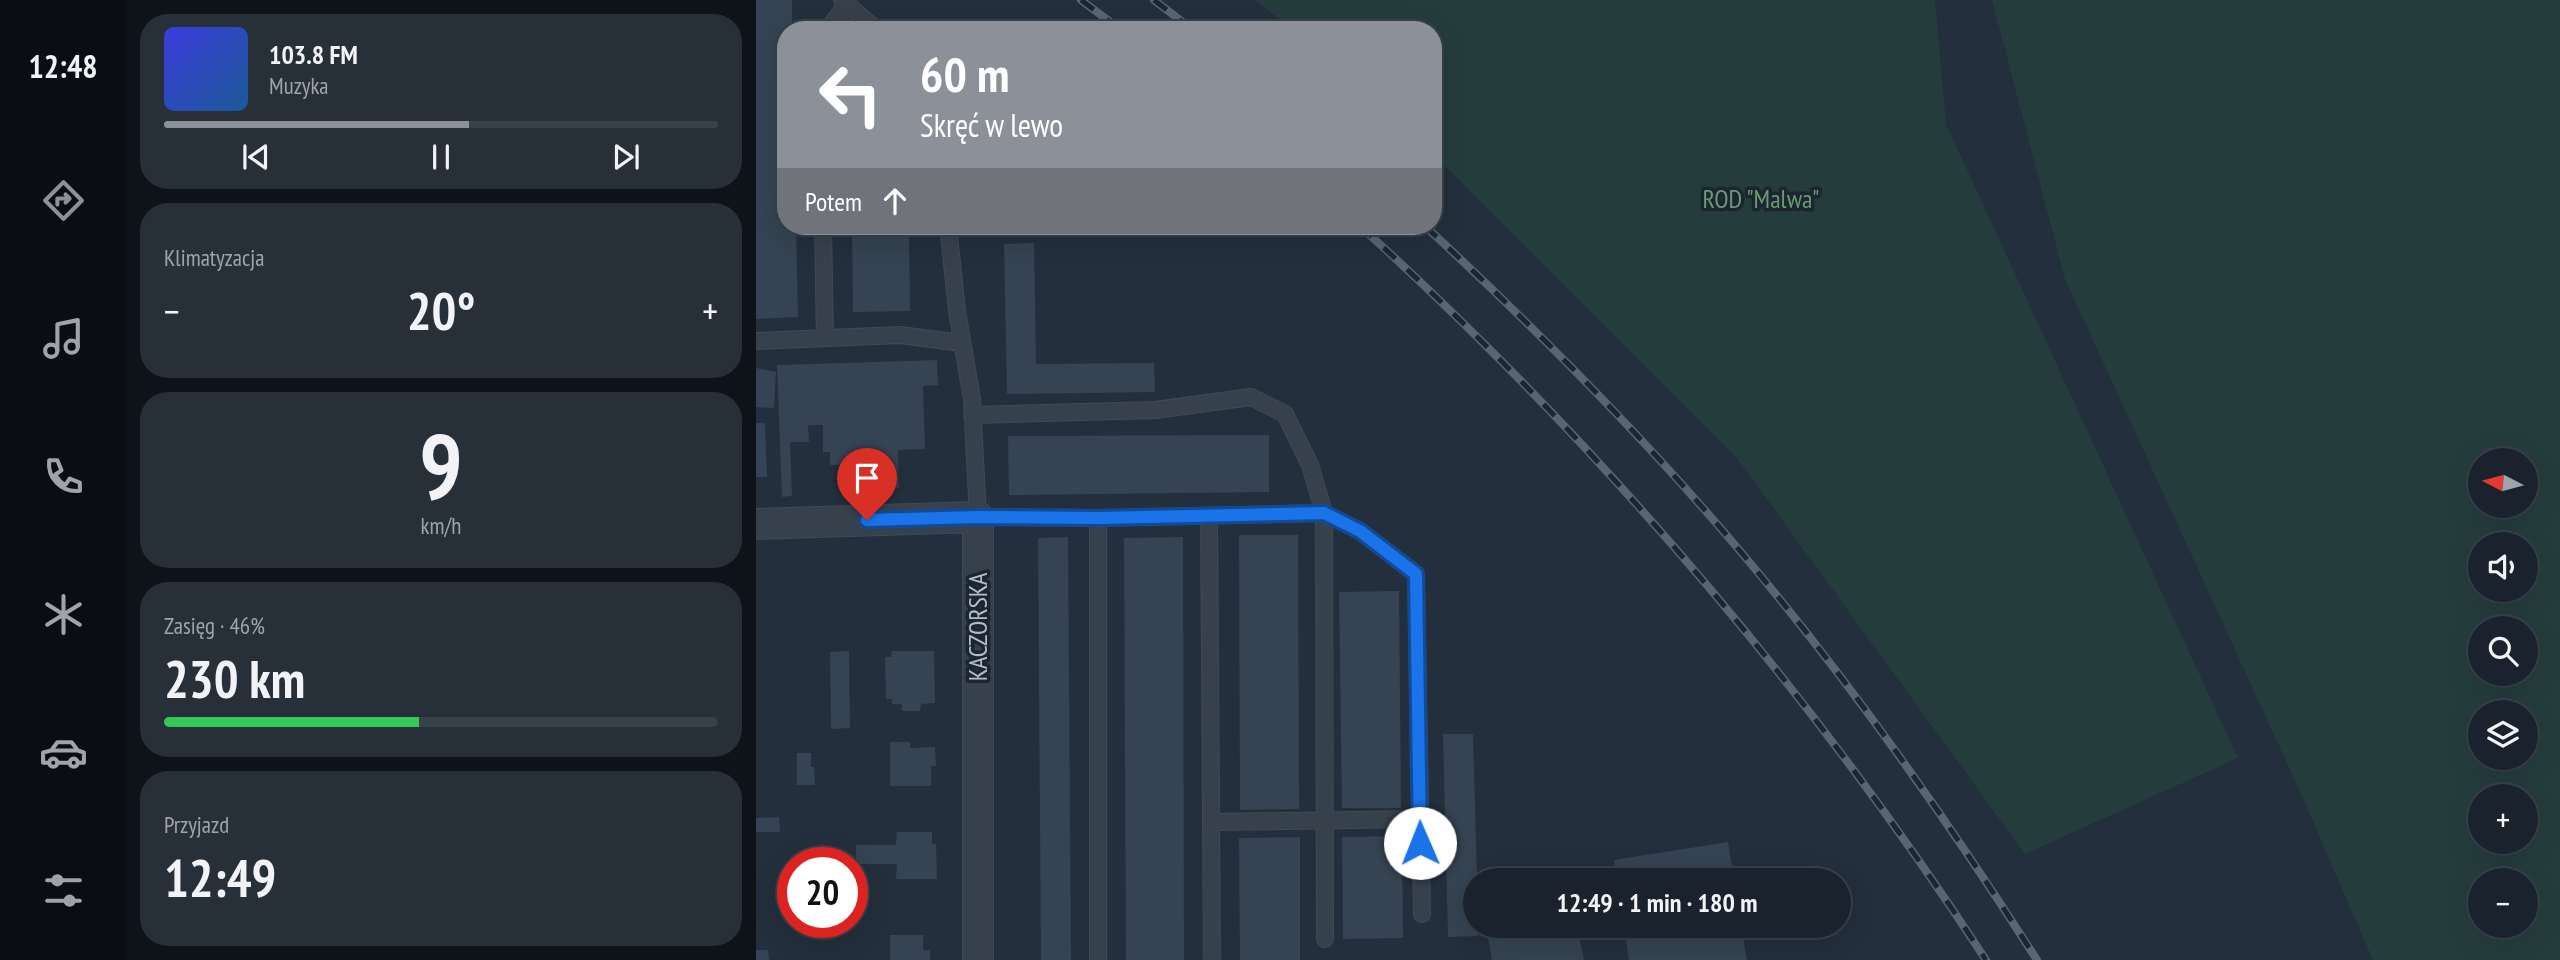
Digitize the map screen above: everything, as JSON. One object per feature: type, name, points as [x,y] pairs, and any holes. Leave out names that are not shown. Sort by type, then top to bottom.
[{"type":"street","points":[[756,524],[978,517]]},
{"type":"street","name":"KACZORSKA","points":[[978,517],[978,960]]},
{"type":"lane","points":[[833,21],[845,2],[867,21]]},
{"type":"lane","points":[[823,235],[825,338]]},
{"type":"lane","points":[[949,235],[972,415],[978,517],[1098,518],[1324,513],[1360,531],[1416,574],[1422,914]]},
{"type":"lane","points":[[756,341],[900,335],[962,343]]},
{"type":"lane","points":[[972,415],[1155,410],[1251,397],[1284,414],[1310,466],[1324,513],[1325,939]]},
{"type":"lane","points":[[1209,516],[1212,960]]},
{"type":"lane","points":[[1098,518],[1098,960]]},
{"type":"lane","points":[[1211,822],[1420,819]]},
{"type":"green space","name":"ROD \"Malwa\"","points":[[1254,0],[1935,0],[1946,124],[2238,758],[2025,854],[1737,458],[1442,163],[1442,21],[1282,21]]},
{"type":"green space","points":[[1992,0],[2560,0],[2560,960],[2373,960],[2297,785],[2065,279]]},
{"type":"building","points":[[756,0],[792,0],[792,21],[777,21],[777,235],[796,235],[798,317],[756,319]]},
{"type":"building","points":[[852,235],[909,235],[910,311],[853,312]]},
{"type":"building","points":[[1034,243],[1036,364],[1154,363],[1155,392],[1007,394],[1004,244]]},
{"type":"building","points":[[937,360],[938,385],[923,386],[925,449],[898,450],[899,488],[864,489],[864,464],[830,465],[830,452],[823,452],[823,425],[808,425],[809,442],[790,442],[792,496],[782,497],[777,365]]},
{"type":"building","points":[[756,368],[776,372],[774,408],[756,407]]},
{"type":"building","points":[[756,423],[765,423],[767,477],[756,477]]},
{"type":"building","points":[[1269,435],[1269,492],[1009,495],[1008,436]]},
{"type":"building","points":[[1239,535],[1298,535],[1299,809],[1240,810]]},
{"type":"building","points":[[1068,537],[1071,960],[1041,960],[1038,538]]},
{"type":"building","points":[[1183,537],[1184,960],[1126,960],[1124,538]]},
{"type":"building","points":[[1399,591],[1401,808],[1342,808],[1339,592]]},
{"type":"building","points":[[849,651],[850,728],[831,729],[830,652]]},
{"type":"building","points":[[892,651],[934,651],[935,703],[921,704],[920,711],[902,711],[902,704],[892,704],[892,699],[886,699],[885,657],[891,657]]},
{"type":"building","points":[[1443,734],[1473,734],[1477,868],[1463,868],[1463,936],[1448,937]]},
{"type":"building","points":[[890,742],[910,742],[910,748],[935,747],[936,766],[931,766],[931,786],[890,786]]},
{"type":"building","points":[[797,753],[811,753],[815,785],[797,785]]},
{"type":"building","points":[[779,817],[780,832],[756,832],[756,818]]},
{"type":"building","points":[[897,832],[932,832],[932,844],[936,844],[937,879],[896,879],[897,864],[868,864],[868,847],[856,847],[896,845]]},
{"type":"building","points":[[1402,836],[1403,938],[1343,939],[1342,837]]},
{"type":"building","points":[[1300,837],[1300,960],[1240,960],[1239,838]]},
{"type":"building","points":[[1728,842],[1732,868],[1615,868],[1614,860]]},
{"type":"building","points":[[890,935],[923,935],[923,950],[930,950],[930,960],[890,960]]},
{"type":"building","points":[[1488,938],[1579,938],[1584,960],[1492,960]]},
{"type":"building","points":[[1626,938],[1743,938],[1747,960],[1629,960]]},
{"type":"building","points":[[756,950],[768,950],[769,960],[756,960]]},
{"type":"railway","points":[[1081,0],[1109,21]]},
{"type":"railway","points":[[1154,0],[1181,21]]},
{"type":"railway","points":[[1370,235],[1534,394],[1696,573],[1773,666],[1847,762],[1986,960]]},
{"type":"railway","points":[[1434,235],[1585,381],[1735,545],[1816,645],[1893,748],[1967,853],[2037,960]]},
{"type":"route","points":[[867,520],[1324,513],[1360,531],[1416,574],[1420,843]]}]
